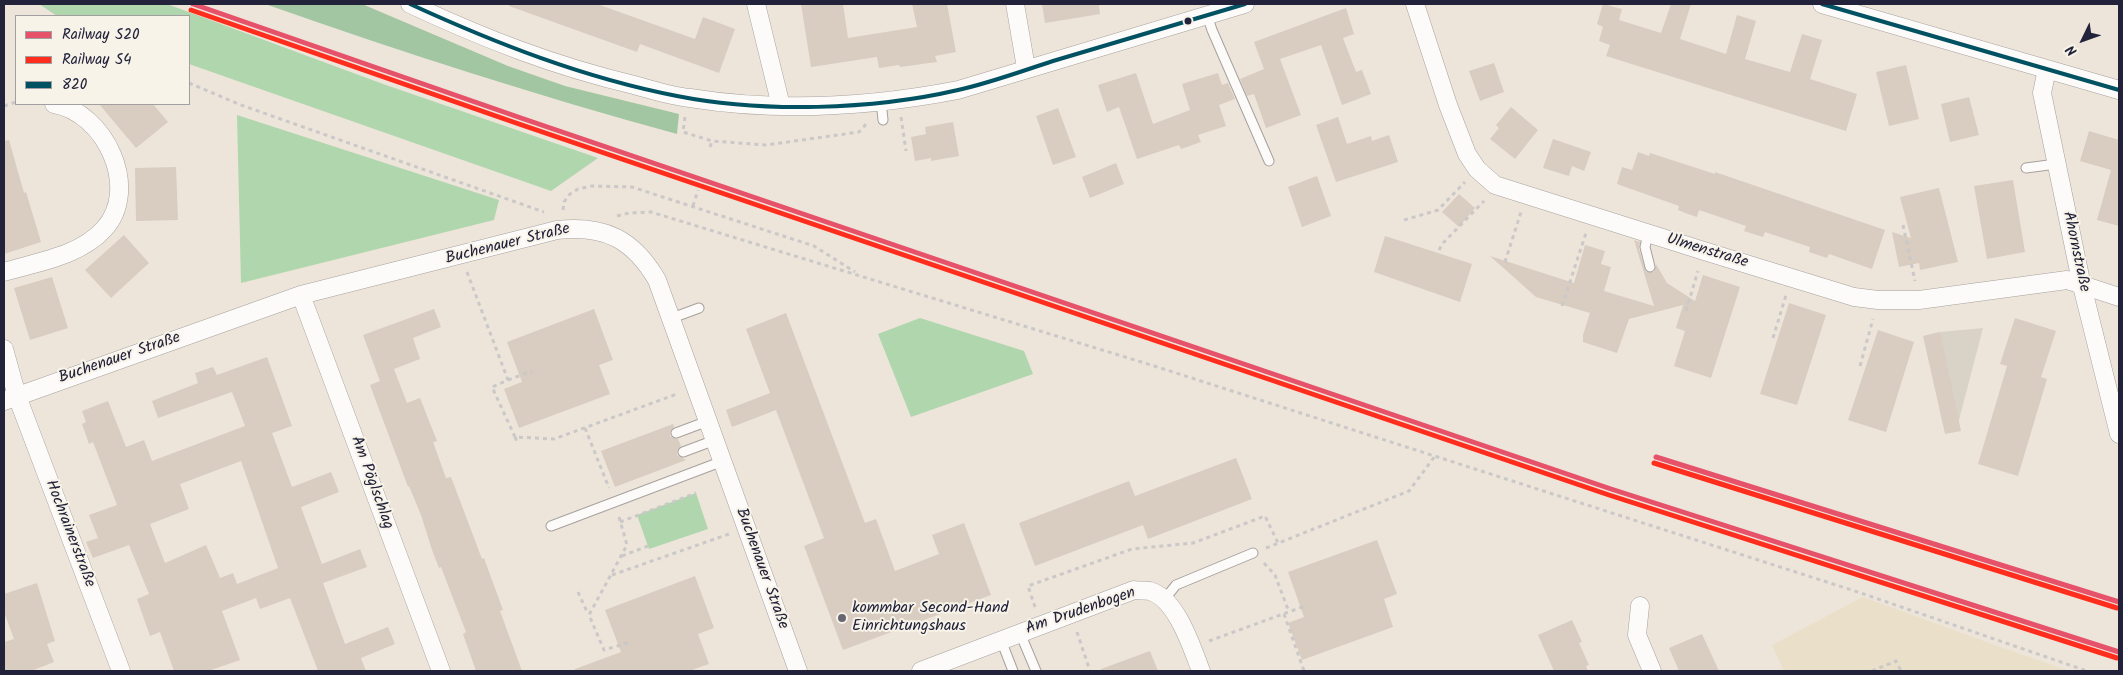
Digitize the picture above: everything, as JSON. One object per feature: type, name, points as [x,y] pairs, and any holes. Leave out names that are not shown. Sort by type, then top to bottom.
[{"type":"street","points":[[410,4],[485,38],[592,75],[688,98],[736,104],[781,106],[874,102],[917,98],[958,90],[1026,68],[1245,4]]},
{"type":"street","points":[[756,4],[781,106]]},
{"type":"street","points":[[1015,4],[1026,68]]},
{"type":"street","name":"Ulmenstraße","points":[[1415,4],[1448,105],[1467,154],[1477,169],[1495,185],[1704,252],[1854,297],[1878,300],[1919,300],[2067,280],[2119,297]]},
{"type":"street","points":[[1822,4],[2119,90]]},
{"type":"street","name":"Ahornstraße","points":[[2047,69],[2042,93],[2056,164],[2082,286],[2119,434]]},
{"type":"street","points":[[4,272],[80,248],[104,230],[116,211],[119,197],[117,162],[110,148],[80,113],[58,105]]},
{"type":"street","name":"Buchenauer Straße","points":[[10,398],[301,295],[461,256],[559,224],[600,230],[631,247],[646,261],[657,280],[798,671]]},
{"type":"street","name":"Am Pöglschlag","points":[[301,295],[441,671]]},
{"type":"street","name":"Hochrainerstraße","points":[[4,349],[10,398],[121,671]]},
{"type":"street","name":"Am Drudenbogen","points":[[921,671],[1134,590],[1150,591],[1164,600],[1181,622],[1201,671]]},
{"type":"street","points":[[1640,606],[1637,635],[1652,671]]},
{"type":"lane","points":[[1207,15],[1269,161]]},
{"type":"lane","points":[[874,102],[883,120]]},
{"type":"lane","points":[[2026,168],[2056,164]]},
{"type":"lane","points":[[1648,234],[1645,247],[1650,268]]},
{"type":"lane","points":[[672,318],[700,308]]},
{"type":"lane","points":[[676,433],[708,420]]},
{"type":"lane","points":[[683,452],[715,440]]},
{"type":"lane","points":[[551,526],[723,461]]},
{"type":"lane","points":[[1164,600],[1176,584],[1253,553]]},
{"type":"lane","points":[[1020,633],[1036,671]]},
{"type":"lane","points":[[1001,640],[1013,671]]},
{"type":"path","points":[[190,83],[241,105],[559,224],[564,202],[570,194],[578,189],[592,186],[632,187],[814,246],[860,275]]},
{"type":"path","points":[[686,133],[712,141],[766,145],[859,132],[867,124],[874,102]]},
{"type":"path","points":[[901,116],[906,151]]},
{"type":"path","points":[[710,147],[712,141]]},
{"type":"path","points":[[1404,220],[1438,210],[1466,181]]},
{"type":"path","points":[[694,206],[698,190]]},
{"type":"path","points":[[1439,250],[1442,242],[1489,196]]},
{"type":"path","points":[[1505,262],[1522,209]]},
{"type":"path","points":[[600,230],[610,218],[629,213],[651,212],[1158,367],[1858,592],[2087,671]]},
{"type":"path","points":[[1903,225],[1919,300]]},
{"type":"path","points":[[1562,306],[1582,245]]},
{"type":"path","points":[[1686,311],[1704,252]]},
{"type":"path","points":[[461,256],[508,380]]},
{"type":"path","points":[[1773,338],[1791,278]]},
{"type":"path","points":[[1860,366],[1878,300]]},
{"type":"path","points":[[518,444],[492,386],[532,372]]},
{"type":"path","points":[[515,437],[554,439],[696,387]]},
{"type":"path","points":[[586,428],[614,501],[627,544],[588,615]]},
{"type":"path","points":[[1289,612],[1275,575],[1253,553],[1409,490],[1435,456]]},
{"type":"path","points":[[620,522],[696,493]]},
{"type":"path","points":[[1041,625],[1028,586],[1123,552],[1161,544],[1193,542],[1265,516],[1278,543]]},
{"type":"path","points":[[611,576],[746,528]]},
{"type":"path","points":[[621,556],[648,546]]},
{"type":"path","points":[[578,592],[604,650],[631,642]]},
{"type":"path","points":[[1192,647],[1305,606]]},
{"type":"path","points":[[1070,614],[1090,671]]},
{"type":"path","points":[[1284,614],[1304,671]]},
{"type":"path","points":[[1872,671],[1896,661],[1901,671]]},
{"type":"shaded area","points":[[1983,328],[1959,420],[1943,424],[1924,336],[1940,332]]},
{"type":"shaded area","points":[[1863,597],[2070,671],[1784,671],[1772,645]]},
{"type":"green space","points":[[39,4],[167,4],[383,84],[598,158],[551,191],[190,64],[190,15],[56,15]]},
{"type":"green space","points":[[265,4],[362,4],[508,66],[565,86],[679,114],[677,134],[470,73]]},
{"type":"green space","points":[[237,115],[499,200],[494,220],[241,283]]},
{"type":"green space","points":[[920,318],[1024,351],[1033,374],[911,417],[878,334]]},
{"type":"green space","points":[[696,493],[708,529],[649,549],[637,515]]},
{"type":"building","points":[[509,4],[597,4],[695,39],[703,17],[735,29],[719,73],[640,44],[637,52],[509,6]]},
{"type":"building","points":[[801,4],[843,4],[848,38],[917,27],[912,4],[947,4],[956,52],[935,56],[937,62],[900,67],[899,65],[879,68],[877,57],[811,67]]},
{"type":"building","points":[[1042,4],[1099,4],[1100,14],[1045,23]]},
{"type":"building","points":[[1603,4],[1622,9],[1619,20],[1661,33],[1671,4],[1691,4],[1680,39],[1726,54],[1737,15],[1756,21],[1745,59],[1790,72],[1802,34],[1822,40],[1810,79],[1857,94],[1846,131],[1606,56],[1610,45],[1599,41],[1603,27],[1597,24]]},
{"type":"building","points":[[1346,8],[1354,34],[1343,38],[1356,72],[1362,70],[1371,94],[1342,105],[1321,45],[1280,59],[1301,115],[1266,128],[1254,94],[1247,96],[1240,79],[1264,69],[1254,42]]},
{"type":"building","points":[[1494,63],[1504,92],[1480,101],[1469,71]]},
{"type":"building","points":[[1906,65],[1919,119],[1889,126],[1876,72]]},
{"type":"building","points":[[1136,73],[1153,124],[1190,110],[1182,84],[1218,73],[1222,85],[1228,83],[1235,99],[1219,105],[1226,126],[1198,135],[1201,142],[1181,149],[1179,145],[1137,159],[1119,107],[1107,112],[1098,85]]},
{"type":"building","points":[[1969,97],[1979,135],[1950,142],[1941,104]]},
{"type":"building","points":[[100,105],[154,105],[168,122],[136,148]]},
{"type":"building","points":[[1511,107],[1538,130],[1515,159],[1490,139],[1499,128],[1496,125]]},
{"type":"building","points":[[1058,108],[1076,157],[1053,165],[1036,116]]},
{"type":"building","points":[[1338,117],[1347,144],[1371,136],[1372,141],[1389,135],[1398,162],[1336,182],[1316,125]]},
{"type":"building","points":[[953,122],[959,156],[931,161],[931,158],[915,161],[911,137],[926,134],[925,127]]},
{"type":"building","points":[[2089,131],[2119,140],[2119,226],[2097,220],[2111,170],[2080,161]]},
{"type":"building","points":[[1553,139],[1591,152],[1584,171],[1572,166],[1569,176],[1543,168]]},
{"type":"building","points":[[9,140],[24,193],[26,192],[41,242],[4,254],[4,141]]},
{"type":"building","points":[[1638,152],[1649,156],[1650,153],[1715,174],[1715,172],[1885,230],[1872,269],[1829,254],[1827,258],[1809,252],[1810,247],[1765,232],[1763,237],[1744,231],[1746,226],[1699,210],[1697,217],[1678,210],[1679,206],[1617,184],[1622,167],[1632,170]]},
{"type":"building","points":[[1116,163],[1124,184],[1090,198],[1082,177]]},
{"type":"building","points":[[176,167],[178,220],[136,221],[135,168]]},
{"type":"building","points":[[1317,176],[1331,216],[1302,227],[1288,187]]},
{"type":"building","points":[[2013,180],[2025,252],[1987,259],[1974,186]]},
{"type":"building","points":[[1939,188],[1958,262],[1920,270],[1919,263],[1899,267],[1892,232],[1911,238],[1900,197]]},
{"type":"building","points":[[1459,194],[1475,208],[1459,227],[1442,212]]},
{"type":"building","points":[[124,235],[149,263],[111,298],[85,270]]},
{"type":"building","points":[[1385,236],[1472,264],[1460,302],[1374,272]]},
{"type":"building","points":[[1634,240],[1640,242],[1639,249],[1646,272],[1654,272],[1656,264],[1667,283],[1695,301],[1703,275],[1740,287],[1711,378],[1674,366],[1685,331],[1676,328],[1683,305],[1629,319],[1617,353],[1583,342],[1583,335],[1590,313],[1536,297],[1490,256],[1574,283],[1585,245],[1605,251],[1601,264],[1611,267],[1604,291],[1654,306]]},
{"type":"building","points":[[52,277],[68,328],[30,340],[14,288]]},
{"type":"building","points":[[1789,303],[1826,315],[1797,405],[1760,394]]},
{"type":"building","points":[[434,309],[441,327],[413,338],[420,359],[394,369],[407,403],[420,398],[437,441],[433,442],[446,478],[451,477],[482,559],[484,558],[503,610],[500,611],[522,671],[476,671],[463,634],[466,632],[441,567],[439,568],[432,550],[421,515],[408,487],[370,385],[380,381],[363,335]]},
{"type":"building","points":[[594,309],[613,360],[599,365],[610,394],[519,428],[504,389],[522,382],[507,342]]},
{"type":"building","points":[[786,313],[865,523],[876,519],[895,571],[939,554],[932,535],[964,523],[991,595],[843,650],[804,546],[824,538],[776,410],[732,427],[726,410],[770,393],[746,329]]},
{"type":"building","points":[[2015,318],[2056,331],[2041,377],[2047,379],[2018,476],[1978,464],[2007,366],[2000,364]]},
{"type":"building","points":[[1878,330],[1914,342],[1886,432],[1848,420]]},
{"type":"building","points":[[1940,332],[1961,431],[1945,434],[1923,336]]},
{"type":"building","points":[[267,357],[292,426],[272,433],[292,487],[331,472],[339,492],[301,507],[322,564],[360,549],[367,567],[323,583],[345,644],[388,627],[395,644],[361,658],[366,671],[318,671],[290,598],[260,609],[256,598],[222,611],[240,660],[208,671],[174,671],[160,632],[150,636],[137,599],[149,594],[129,545],[93,558],[86,542],[98,538],[89,515],[117,505],[93,442],[89,444],[82,424],[86,422],[82,411],[108,401],[126,447],[144,440],[152,461],[245,426],[232,392],[158,418],[152,401],[198,383],[195,373],[213,367],[217,375]],"holes":[[[241,461],[278,568],[237,584],[233,573],[220,578],[206,545],[165,563],[150,524],[189,509],[180,484]]]},
{"type":"building","points":[[673,424],[674,427],[670,432],[670,436],[678,439],[681,446],[677,451],[677,455],[686,460],[615,487],[601,451]]},
{"type":"building","points":[[1236,458],[1252,499],[1148,539],[1143,525],[1035,566],[1019,523],[1129,481],[1135,496]]},
{"type":"building","points":[[1377,540],[1397,594],[1384,599],[1393,627],[1302,660],[1288,623],[1304,617],[1288,572]]},
{"type":"building","points":[[695,576],[714,628],[698,634],[709,664],[689,671],[575,671],[575,669],[621,652],[605,610]]},
{"type":"building","points":[[37,583],[55,641],[47,644],[54,662],[31,671],[4,671],[4,642],[14,639],[4,612],[4,594]]},
{"type":"building","points":[[1572,620],[1582,642],[1579,643],[1589,665],[1586,666],[1588,671],[1554,671],[1538,635]]},
{"type":"building","points":[[1702,634],[1719,671],[1679,671],[1669,648]]},
{"type":"building","points":[[1150,651],[1158,671],[1101,671],[1101,669]]},
{"type":"rail line","name":"S20","points":[[193,4],[521,118],[1611,489],[2119,652]]},
{"type":"rail line","name":"S4","points":[[191,10],[519,124],[1609,495],[2117,658]]},
{"type":"rail line","name":"S20","points":[[1656,457],[2119,602]]},
{"type":"rail line","name":"S4","points":[[1654,463],[2117,608]]},
{"type":"transit line","name":"820","points":[[410,4],[507,46],[608,80],[677,96],[745,105],[781,107],[854,105],[925,97],[970,87],[1245,4]]},
{"type":"transit line","name":"820","points":[[1822,4],[2119,90]]},
{"type":"place","name":"kommbar Second-Hand Einrichtungshaus","points":[[842,618]]}]
